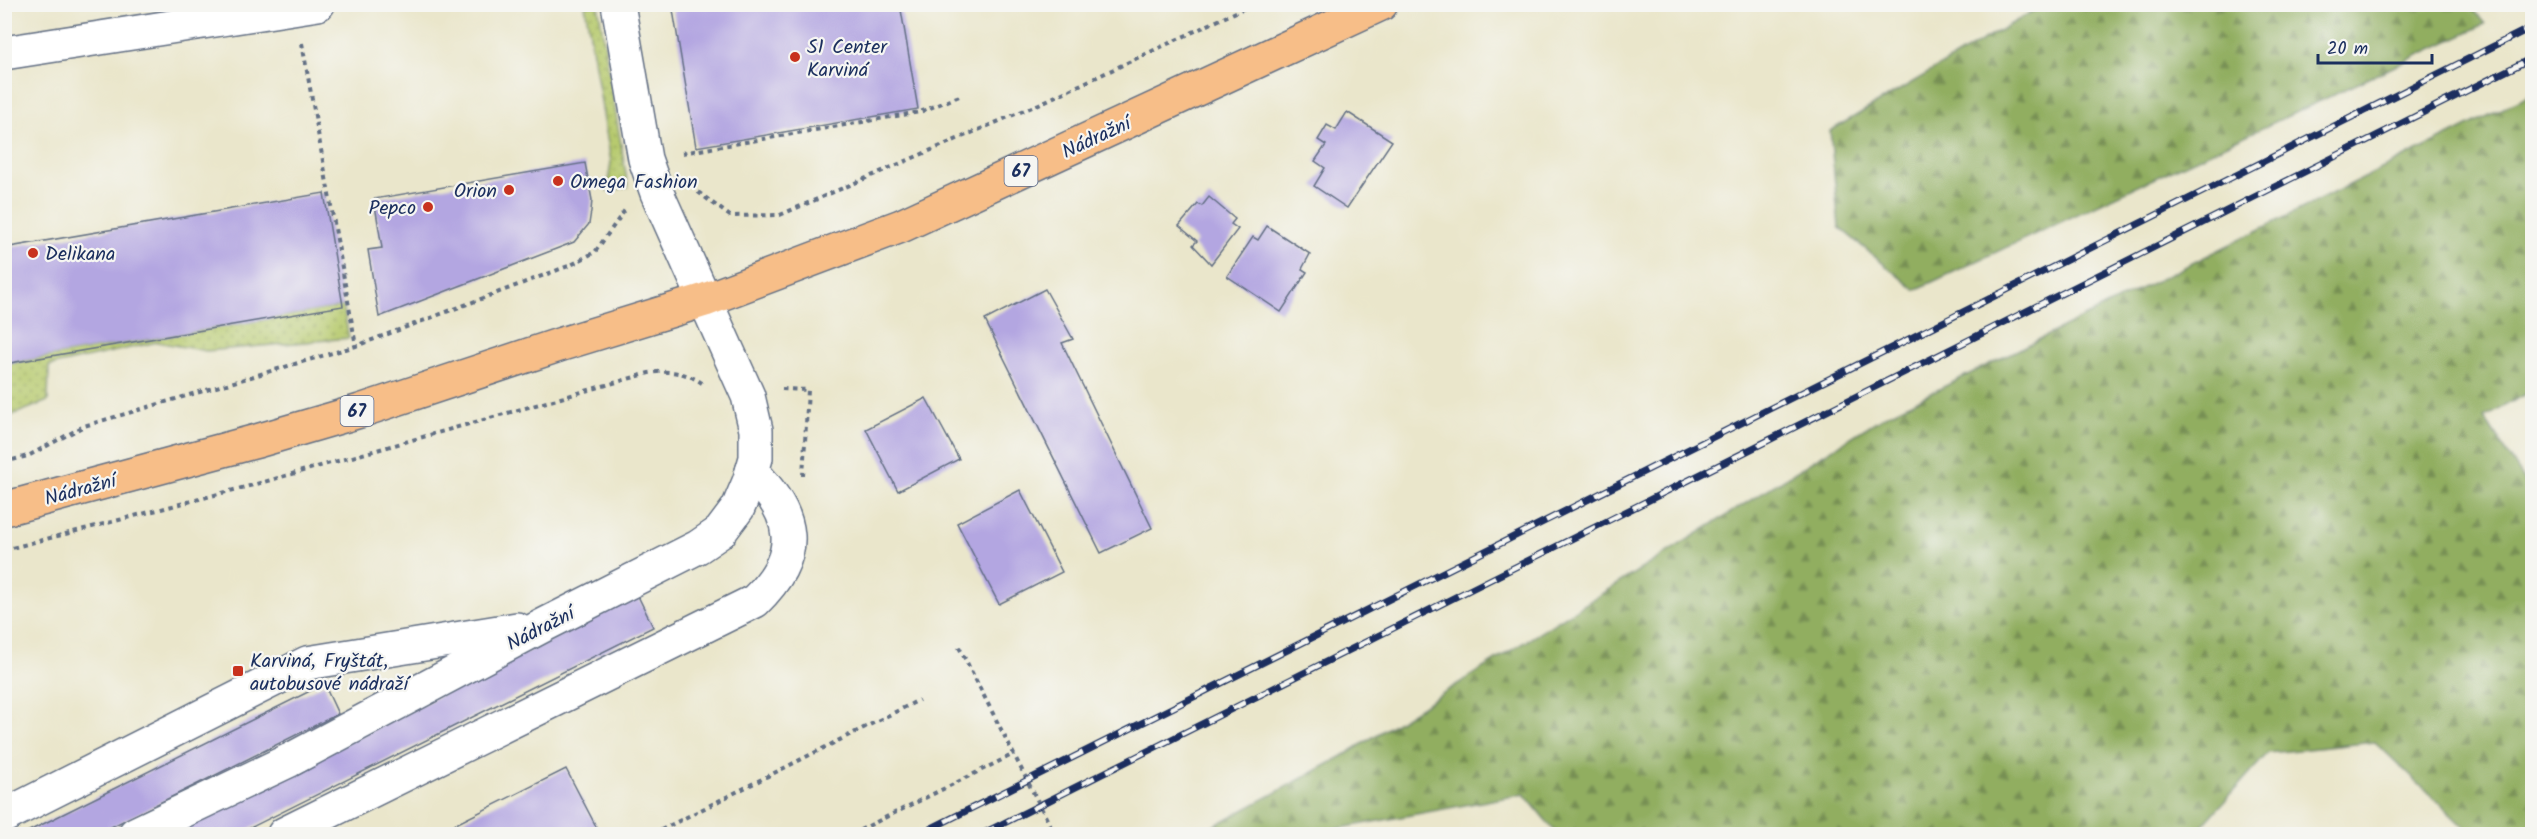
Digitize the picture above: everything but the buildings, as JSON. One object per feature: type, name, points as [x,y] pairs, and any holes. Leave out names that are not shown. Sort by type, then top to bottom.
[{"type":"main road","name":"67","points":[[1331,29],[1354,4]]},
{"type":"main road","name":"Nádražní","points":[[4,509],[257,441],[351,413],[705,300],[901,226],[1381,4]]},
{"type":"street","points":[[618,4],[645,159],[657,193],[705,300]]},
{"type":"street","points":[[4,53],[307,6]]},
{"type":"street","name":"Nádražní","points":[[135,834],[290,760],[546,624],[699,547],[720,532],[738,508],[752,472],[756,458],[756,430],[748,396],[705,300]]},
{"type":"street","points":[[284,834],[755,601],[770,587],[781,570],[790,537],[783,511],[769,489],[752,472]]},
{"type":"street","points":[[4,816],[307,663],[546,624]]},
{"type":"path","points":[[4,462],[28,456],[84,426],[356,346],[571,265],[595,252],[628,206],[684,182],[730,216],[780,215],[1039,104],[1253,4]]},
{"type":"path","points":[[307,6],[356,346]]},
{"type":"path","points":[[645,159],[920,112],[962,95]]},
{"type":"path","points":[[4,550],[253,485],[649,373],[665,370],[683,374],[700,381],[706,387]]},
{"type":"path","points":[[776,389],[808,390],[802,462],[804,483]]},
{"type":"path","points":[[959,647],[1054,833],[1051,834]]},
{"type":"path","points":[[653,834],[919,700]]},
{"type":"path","points":[[852,834],[1014,754]]},
{"type":"green space","points":[[585,5],[598,5],[628,187],[607,191],[611,162]]},
{"type":"green space","points":[[2043,5],[2469,5],[2485,24],[1915,290],[1839,227],[1830,131]]},
{"type":"green space","points":[[2532,94],[2532,391],[2484,417],[2532,492],[2532,834],[2471,834],[2375,742],[2268,753],[2195,834],[1557,834],[1524,794],[1309,834],[1199,834],[1343,756],[1883,417]]},
{"type":"green space","points":[[343,306],[349,338],[206,351],[157,342],[49,366],[48,401],[5,418],[5,364]]},
{"type":"railway","points":[[920,834],[2532,27]]},
{"type":"railway","points":[[982,834],[2532,58]]},
{"type":"place","name":"S1 Center Karviná","points":[[795,57]]},
{"type":"place","name":"Omega Fashion","points":[[558,181]]},
{"type":"place","name":"Orion","points":[[509,190]]},
{"type":"place","name":"Pepco","points":[[428,207]]},
{"type":"place","name":"Delikana","points":[[33,253]]},
{"type":"place","name":"Karviná, Fryštát, autobusové nádraží","points":[[238,671]]}]
